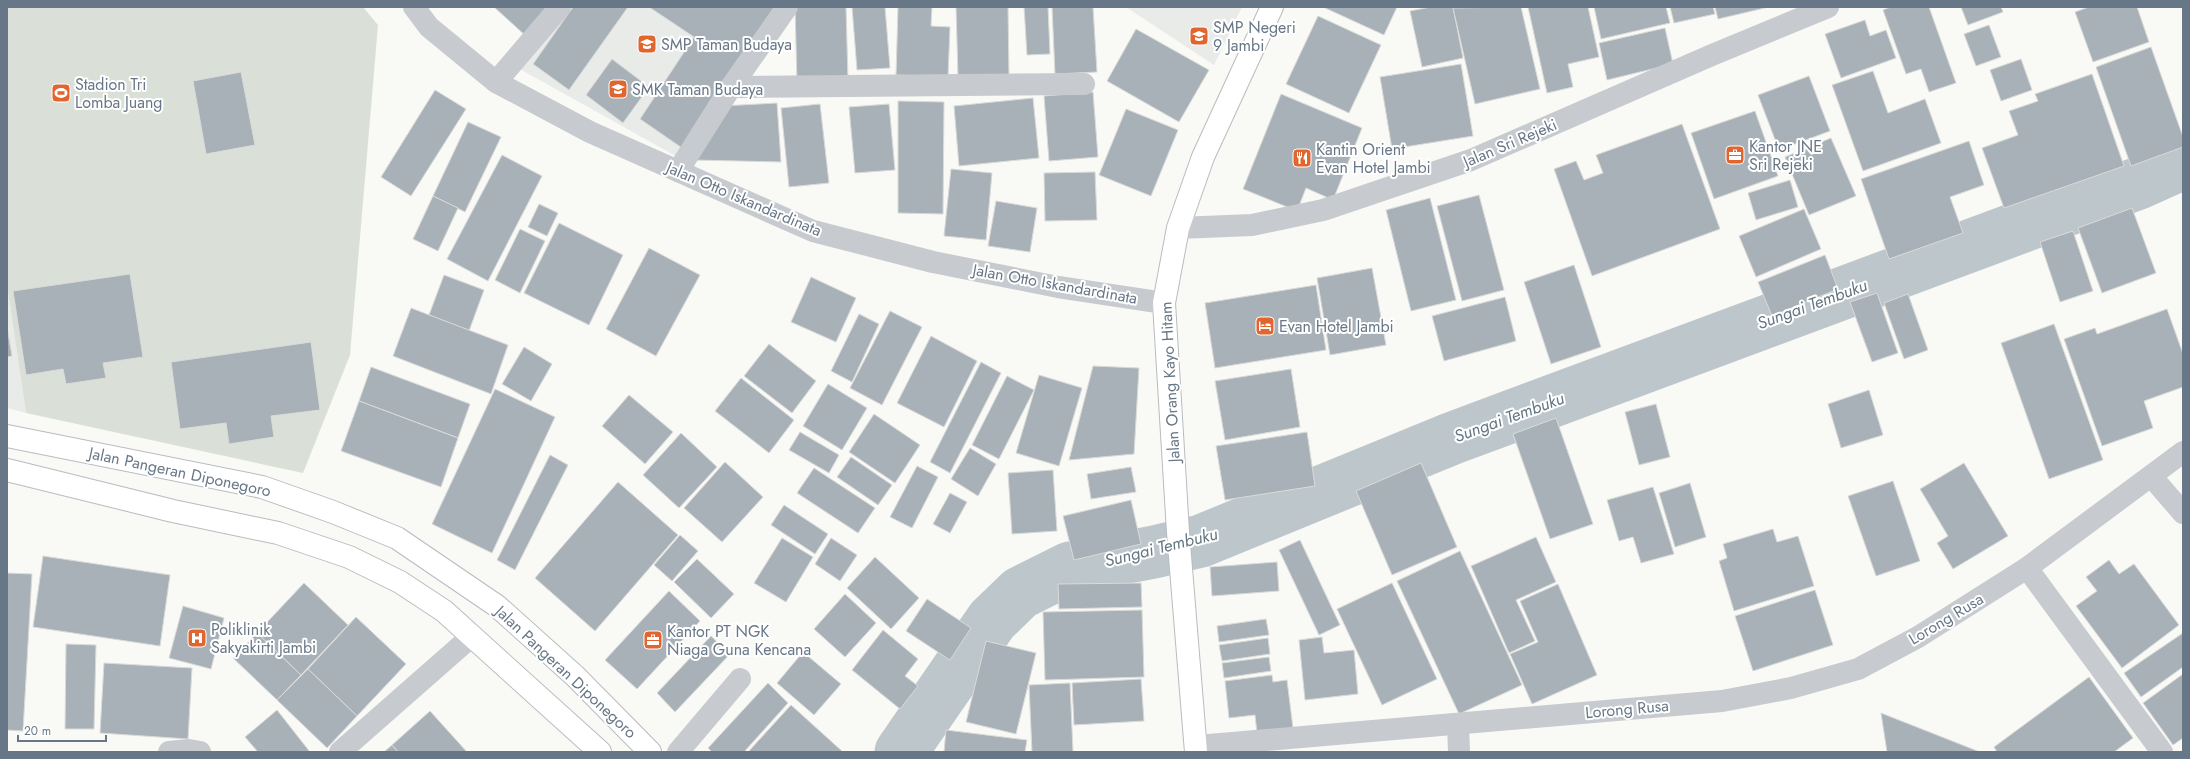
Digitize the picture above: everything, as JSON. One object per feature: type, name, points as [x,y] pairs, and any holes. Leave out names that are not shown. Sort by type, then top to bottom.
[{"type":"main road","name":"Jalan Orang Kayo Hitam","points":[[1196,749],[1178,532],[1164,303],[1178,228],[1203,157],[1272,7]]},
{"type":"main road","name":"Jalan Pangeran Diponegoro","points":[[7,436],[262,487],[333,512],[397,538],[497,606],[574,676],[650,752]]},
{"type":"main road","points":[[7,470],[173,511],[278,533],[349,557],[400,582],[444,611],[600,752]]},
{"type":"street","name":"Jalan Otto Iskandardinata","points":[[414,7],[429,27],[496,82],[590,132],[813,231],[941,264],[1058,287],[1164,303]]},
{"type":"street","points":[[496,82],[560,7]]},
{"type":"street","points":[[678,171],[731,87],[787,7]]},
{"type":"street","name":"Jalan Sri Rejeki","points":[[1178,228],[1252,225],[1323,210],[1472,160],[1712,55],[1828,7]]},
{"type":"street","points":[[731,87],[1084,84]]},
{"type":"street","name":"Lorong Rusa","points":[[1196,749],[1722,701],[1790,688],[1858,669],[1918,637],[2027,568],[2183,452]]},
{"type":"street","points":[[2151,476],[2183,513]]},
{"type":"street","points":[[2027,568],[2162,752]]},
{"type":"street","points":[[340,752],[472,636]]},
{"type":"street","points":[[678,752],[740,679]]},
{"type":"street","points":[[1458,724],[1459,752]]},
{"type":"street","points":[[170,752],[189,750],[200,752]]},
{"type":"shaded area","points":[[7,7],[363,7],[378,25],[350,355],[303,473],[26,413],[7,285]]},
{"type":"shaded area","points":[[567,7],[782,7],[681,159],[518,68]]},
{"type":"shaded area","name":"SMP Negeri 9 Jambi","points":[[1126,7],[1242,7],[1214,65]]},
{"type":"shaded area","points":[[7,285],[26,413],[7,408]]},
{"type":"building","points":[[494,7],[554,7],[527,37]]},
{"type":"building","points":[[573,7],[628,7],[569,90],[533,64]]},
{"type":"building","points":[[649,7],[779,7],[685,150],[640,119],[694,37]]},
{"type":"building","points":[[795,7],[846,7],[848,80],[797,82]]},
{"type":"building","points":[[852,7],[885,7],[890,68],[857,70]]},
{"type":"building","points":[[898,7],[932,7],[931,26],[950,27],[948,77],[896,75]]},
{"type":"building","points":[[956,7],[1008,7],[1009,76],[958,77]]},
{"type":"building","points":[[1024,7],[1048,7],[1050,54],[1027,55]]},
{"type":"building","points":[[1052,7],[1093,7],[1097,72],[1055,74]]},
{"type":"building","points":[[1323,7],[1397,7],[1384,35]]},
{"type":"building","points":[[1431,7],[1453,7],[1463,58],[1422,67],[1410,11]]},
{"type":"building","points":[[1521,7],[1540,89],[1475,104],[1453,8]]},
{"type":"building","points":[[1528,7],[1588,7],[1599,57],[1568,64],[1573,87],[1547,93]]},
{"type":"building","points":[[1594,7],[1666,7],[1670,23],[1601,39]]},
{"type":"building","points":[[1670,7],[1713,7],[1715,14],[1674,23]]},
{"type":"building","points":[[1715,7],[1769,7],[1718,19]]},
{"type":"building","points":[[1891,7],[1929,7],[1956,83],[1929,92],[1921,69],[1906,74],[1883,10]]},
{"type":"building","points":[[1961,7],[2001,7],[2003,12],[1968,25]]},
{"type":"building","points":[[2089,7],[2137,7],[2149,42],[2093,62],[2075,12]]},
{"type":"building","points":[[1318,16],[1381,45],[1349,113],[1286,84]]},
{"type":"building","points":[[1865,20],[1870,36],[1886,30],[1896,58],[1841,78],[1825,34]]},
{"type":"building","points":[[1989,25],[2001,57],[1976,66],[1964,34]]},
{"type":"building","points":[[1665,28],[1673,64],[1607,80],[1599,43]]},
{"type":"building","points":[[1136,29],[1209,70],[1179,122],[1107,81]]},
{"type":"building","points":[[2151,47],[2183,137],[2183,147],[2131,166],[2096,67]]},
{"type":"building","points":[[612,59],[649,87],[623,123],[586,95]]},
{"type":"building","points":[[2021,59],[2032,90],[2001,101],[1990,70]]},
{"type":"building","points":[[1461,64],[1473,136],[1392,149],[1380,77]]},
{"type":"building","points":[[1873,71],[1888,113],[1925,99],[1941,143],[1863,171],[1832,85]]},
{"type":"building","points":[[241,72],[255,145],[206,154],[193,81]]},
{"type":"building","points":[[2092,74],[2124,166],[2004,208],[1982,148],[2018,135],[2009,111],[2038,101],[2035,94]]},
{"type":"building","points":[[1809,76],[1830,131],[1779,150],[1758,95]]},
{"type":"building","points":[[435,90],[466,109],[411,196],[381,177]]},
{"type":"building","points":[[1093,92],[1098,157],[1049,161],[1044,96]]},
{"type":"building","name":"Kantin Orient Evan Hotel Jambi","points":[[1281,94],[1362,128],[1333,200],[1306,188],[1297,211],[1243,189]]},
{"type":"building","points":[[1033,98],[1039,158],[959,166],[954,106]]},
{"type":"building","points":[[898,101],[944,102],[943,214],[898,213]]},
{"type":"building","points":[[777,103],[781,162],[693,160],[722,106]]},
{"type":"building","points":[[820,104],[829,183],[789,187],[781,108]]},
{"type":"building","points":[[889,104],[895,170],[855,173],[849,107]]},
{"type":"building","points":[[1126,109],[1178,130],[1151,196],[1099,175]]},
{"type":"building","name":"Kantor JNE Sri Rejeki","points":[[1755,111],[1778,176],[1714,199],[1691,133]]},
{"type":"building","points":[[468,122],[501,137],[465,212],[433,196]]},
{"type":"building","points":[[1682,124],[1720,229],[1592,276],[1554,169],[1576,161],[1584,180],[1603,173],[1596,155]]},
{"type":"building","points":[[1831,138],[1856,196],[1809,215],[1785,157]]},
{"type":"building","points":[[1969,141],[1984,185],[1950,197],[1963,233],[1889,259],[1861,179]]},
{"type":"building","points":[[502,155],[542,176],[488,281],[447,259]]},
{"type":"building","points":[[951,169],[992,173],[986,240],[944,236]]},
{"type":"building","points":[[1095,172],[1097,220],[1045,221],[1044,173]]},
{"type":"building","points":[[1790,180],[1798,207],[1756,220],[1748,193]]},
{"type":"building","points":[[1479,195],[1504,290],[1462,301],[1437,206]]},
{"type":"building","points":[[433,196],[458,208],[438,251],[413,239]]},
{"type":"building","points":[[1430,198],[1456,300],[1411,311],[1386,210]]},
{"type":"building","points":[[996,201],[1037,208],[1030,252],[988,246]]},
{"type":"building","points":[[539,204],[558,213],[547,236],[528,227]]},
{"type":"building","points":[[2132,208],[2156,273],[2102,293],[2078,228]]},
{"type":"building","points":[[1804,209],[1821,249],[1756,277],[1739,236]]},
{"type":"building","points":[[559,223],[623,255],[589,325],[524,293]]},
{"type":"building","points":[[520,229],[545,241],[520,293],[495,280]]},
{"type":"building","points":[[2073,231],[2093,291],[2060,302],[2040,242]]},
{"type":"building","points":[[649,248],[700,275],[656,356],[606,329]]},
{"type":"building","points":[[1825,255],[1838,289],[1772,316],[1758,282]]},
{"type":"building","points":[[1574,265],[1601,347],[1551,364],[1524,282]]},
{"type":"building","points":[[1372,268],[1386,345],[1330,355],[1317,278]]},
{"type":"building","points":[[130,274],[143,357],[103,363],[106,378],[66,384],[63,369],[26,375],[13,291]]},
{"type":"building","points":[[444,275],[484,290],[469,331],[429,315]]},
{"type":"building","points":[[811,277],[856,298],[836,342],[791,322]]},
{"type":"building","name":"Evan Hotel Jambi","points":[[1316,285],[1326,350],[1215,368],[1205,303]]},
{"type":"building","points":[[1877,293],[1898,353],[1872,362],[1850,302]]},
{"type":"building","points":[[1908,294],[1928,350],[1904,359],[1884,303]]},
{"type":"building","points":[[1505,297],[1516,341],[1444,361],[1432,316]]},
{"type":"building","points":[[411,308],[508,345],[491,394],[393,356]]},
{"type":"building","points":[[2167,309],[2183,354],[2183,387],[2144,401],[2153,428],[2102,446],[2064,339],[2095,328],[2097,334]]},
{"type":"building","points":[[890,311],[922,327],[882,405],[850,388]]},
{"type":"building","points":[[859,314],[879,324],[852,382],[831,371]]},
{"type":"building","points":[[2054,324],[2103,460],[2049,479],[2001,343]]},
{"type":"building","points":[[7,327],[12,356],[7,357]]},
{"type":"building","points":[[931,336],[977,361],[944,427],[897,403]]},
{"type":"building","points":[[311,342],[320,410],[271,416],[274,437],[229,444],[226,423],[180,429],[171,362]]},
{"type":"building","points":[[769,344],[816,381],[792,413],[744,376]]},
{"type":"building","points":[[524,347],[552,364],[531,401],[502,384]]},
{"type":"building","points":[[981,362],[1001,373],[950,473],[930,462]]},
{"type":"building","points":[[1093,366],[1139,368],[1134,454],[1069,460]]},
{"type":"building","points":[[371,367],[470,404],[458,438],[359,401]]},
{"type":"building","points":[[1291,369],[1300,427],[1225,440],[1215,381]]},
{"type":"building","points":[[1039,375],[1082,388],[1059,466],[1016,453]]},
{"type":"building","points":[[1007,376],[1034,390],[999,459],[972,445]]},
{"type":"building","points":[[741,378],[794,420],[769,453],[715,411]]},
{"type":"building","points":[[828,384],[867,408],[842,450],[803,426]]},
{"type":"building","points":[[495,389],[555,417],[492,553],[432,524]]},
{"type":"building","points":[[1869,390],[1883,435],[1841,448],[1828,404]]},
{"type":"building","points":[[629,395],[673,432],[645,464],[602,426]]},
{"type":"building","points":[[359,401],[458,438],[441,487],[341,451]]},
{"type":"building","points":[[1656,404],[1670,457],[1639,465],[1625,412]]},
{"type":"building","points":[[874,414],[920,445],[895,483],[849,452]]},
{"type":"building","points":[[1556,418],[1593,524],[1550,539],[1513,434]]},
{"type":"building","points":[[800,432],[839,455],[829,473],[789,450]]},
{"type":"building","points":[[1307,432],[1315,486],[1225,500],[1216,446]]},
{"type":"building","points":[[681,433],[717,467],[679,508],[643,475]]},
{"type":"building","points":[[970,448],[996,464],[978,496],[951,479]]},
{"type":"building","points":[[550,455],[568,465],[515,570],[497,560]]},
{"type":"building","points":[[851,457],[892,485],[878,505],[837,477]]},
{"type":"building","points":[[725,462],[763,497],[722,542],[684,508]]},
{"type":"building","points":[[1421,463],[1457,547],[1392,575],[1356,491]]},
{"type":"building","points":[[1964,463],[2008,536],[1953,569],[1937,543],[1948,536],[1920,489]]},
{"type":"building","points":[[917,466],[938,477],[912,528],[890,517]]},
{"type":"building","points":[[1131,467],[1136,492],[1091,499],[1087,474]]},
{"type":"building","points":[[814,468],[875,508],[858,533],[797,493]]},
{"type":"building","points":[[1053,470],[1057,531],[1012,534],[1008,473]]},
{"type":"building","points":[[1893,481],[1920,561],[1876,576],[1848,496]]},
{"type":"building","points":[[618,482],[678,535],[595,631],[535,578]]},
{"type":"building","points":[[1690,483],[1706,537],[1675,547],[1659,493]]},
{"type":"building","points":[[1653,487],[1674,554],[1641,563],[1633,537],[1619,541],[1607,500]]},
{"type":"building","points":[[950,493],[967,502],[950,533],[933,524]]},
{"type":"building","points":[[1131,500],[1141,544],[1074,560],[1063,516]]},
{"type":"building","points":[[784,505],[828,534],[815,554],[771,525]]},
{"type":"building","points":[[1773,529],[1777,542],[1798,536],[1814,586],[1734,611],[1719,561],[1727,558],[1723,544]]},
{"type":"building","points":[[680,535],[698,551],[672,581],[654,565]]},
{"type":"building","points":[[1536,537],[1556,582],[1516,600],[1535,641],[1509,653],[1471,566]]},
{"type":"building","points":[[782,538],[813,557],[786,602],[754,583]]},
{"type":"building","points":[[831,538],[857,555],[840,581],[815,564]]},
{"type":"building","points":[[1300,540],[1340,625],[1319,635],[1279,550]]},
{"type":"building","points":[[1460,551],[1522,685],[1459,714],[1397,581]]},
{"type":"building","points":[[43,556],[170,575],[160,646],[33,627]]},
{"type":"building","points":[[875,557],[919,598],[891,629],[847,588]]},
{"type":"building","points":[[697,559],[734,594],[711,618],[674,582]]},
{"type":"building","points":[[2109,560],[2119,574],[2134,564],[2179,625],[2122,668],[2076,606],[2097,591],[2086,577]]},
{"type":"building","points":[[1277,562],[1279,591],[1212,596],[1210,567]]},
{"type":"building","points":[[7,573],[32,574],[23,731],[7,730]]},
{"type":"building","points":[[304,583],[348,625],[301,675],[257,633]]},
{"type":"building","points":[[1141,583],[1142,607],[1059,609],[1058,584]]},
{"type":"building","points":[[1392,583],[1437,679],[1382,705],[1337,609]]},
{"type":"building","points":[[1558,584],[1597,675],[1532,704],[1510,654],[1538,642],[1520,601]]},
{"type":"building","points":[[1815,590],[1833,645],[1753,671],[1735,616]]},
{"type":"building","name":"Kantor PT NGK Niaga Guna Kencana","points":[[669,591],[700,621],[637,689],[605,660]]},
{"type":"building","points":[[845,594],[876,623],[845,657],[814,629]]},
{"type":"building","points":[[927,599],[971,628],[950,660],[906,631]]},
{"type":"building","name":"Poliklinik Sakyakirti Jambi","points":[[183,606],[224,618],[211,669],[169,658]]},
{"type":"building","points":[[1142,610],[1144,677],[1045,680],[1043,612]]},
{"type":"building","points":[[356,617],[406,664],[357,716],[308,669]]},
{"type":"building","points":[[1266,619],[1269,635],[1219,642],[1217,626]]},
{"type":"building","points":[[883,630],[918,659],[905,676],[918,686],[900,709],[852,670]]},
{"type":"building","points":[[257,633],[301,675],[277,700],[233,658]]},
{"type":"building","points":[[2183,633],[2183,667],[2141,697],[2124,673]]},
{"type":"building","points":[[711,636],[730,654],[675,712],[657,693]]},
{"type":"building","points":[[1322,637],[1324,653],[1354,650],[1358,694],[1305,700],[1299,640]]},
{"type":"building","points":[[1268,638],[1270,654],[1222,661],[1219,645]]},
{"type":"building","points":[[986,641],[1036,653],[1016,734],[966,722]]},
{"type":"building","points":[[66,644],[96,645],[94,729],[65,729]]},
{"type":"building","points":[[803,652],[841,684],[814,715],[777,683]]},
{"type":"building","points":[[1269,657],[1271,671],[1224,678],[1222,663]]},
{"type":"building","points":[[104,663],[192,668],[188,739],[100,733]]},
{"type":"building","points":[[308,669],[357,716],[327,748],[277,700]]},
{"type":"building","points":[[2183,674],[2183,738],[2173,745],[2143,703]]},
{"type":"building","points":[[1272,675],[1273,682],[1287,680],[1293,728],[1257,733],[1255,715],[1229,718],[1225,681]]},
{"type":"building","points":[[2089,677],[2133,738],[2114,752],[1997,752],[1994,747]]},
{"type":"building","points":[[1141,679],[1144,721],[1074,725],[1072,683]]},
{"type":"building","points":[[768,683],[788,703],[744,752],[712,752],[708,748]]},
{"type":"building","points":[[1070,683],[1073,752],[1032,752],[1029,685]]},
{"type":"building","points":[[791,705],[843,752],[748,752]]},
{"type":"building","points":[[277,710],[310,752],[258,752],[245,737]]},
{"type":"building","points":[[430,711],[467,752],[398,752],[392,745]]},
{"type":"building","points":[[1881,713],[1980,752],[1887,752]]},
{"type":"building","points":[[946,730],[1027,740],[1025,752],[944,752]]},
{"type":"building","points":[[392,745],[398,752],[384,752]]},
{"type":"waterway","name":"Sungai Tembuku","points":[[901,752],[992,620],[1020,593],[1070,568],[1154,552],[1201,541],[1453,438],[2139,183],[2183,163]]},
{"type":"place","name":"SMP Negeri 9 Jambi","points":[[1199,36]]},
{"type":"place","name":"SMP Taman Budaya","points":[[647,44]]},
{"type":"place","name":"SMK Taman Budaya","points":[[618,89]]},
{"type":"place","name":"Stadion Tri Lomba Juang","points":[[61,93]]},
{"type":"place","name":"Kantor JNE Sri Rejeki","points":[[1735,155]]},
{"type":"place","name":"Kantin Orient Evan Hotel Jambi","points":[[1302,158]]},
{"type":"place","name":"Evan Hotel Jambi","points":[[1265,326]]},
{"type":"place","name":"Poliklinik Sakyakirti Jambi","points":[[197,638]]},
{"type":"place","name":"Kantor PT NGK Niaga Guna Kencana","points":[[653,640]]}]
